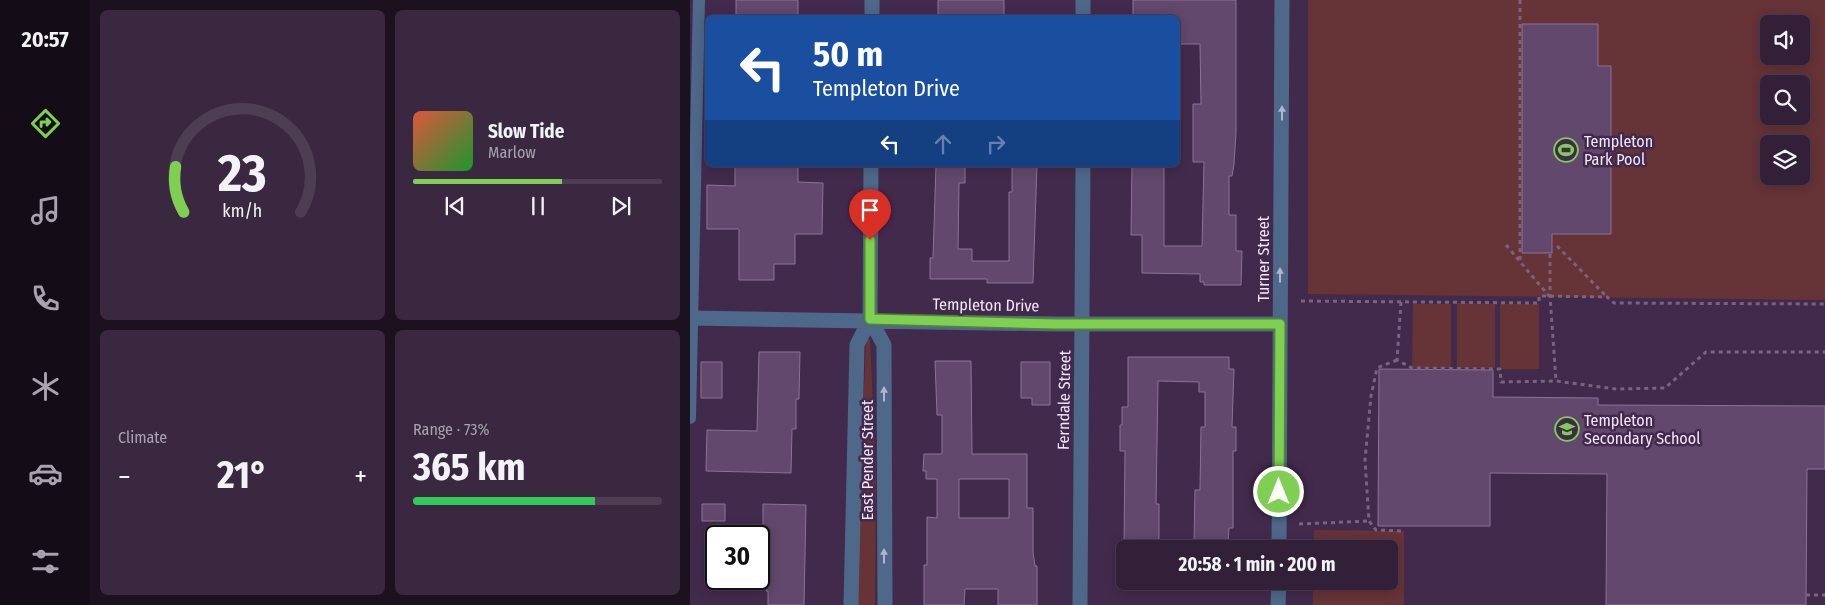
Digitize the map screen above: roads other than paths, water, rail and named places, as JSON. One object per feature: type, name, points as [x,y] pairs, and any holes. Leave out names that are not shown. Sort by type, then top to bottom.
[{"type":"street","points":[[872,0],[872,15]]},
{"type":"street","points":[[1083,0],[1083,15]]},
{"type":"street","name":"Turner Street","points":[[1279,540],[1282,0]]},
{"type":"street","name":"East Pender Street","points":[[851,605],[856,345],[870,319],[871,167]]},
{"type":"street","name":"Ferndale Street","points":[[1080,605],[1083,167]]},
{"type":"street","name":"Templeton Drive","points":[[691,318],[870,319],[1083,324],[1280,324]]},
{"type":"street","name":"East Pender Street","points":[[870,319],[884,345],[884,605]]},
{"type":"street","points":[[1278,605],[1279,590]]},
{"type":"lane","points":[[690,418],[699,0]]},
{"type":"place","name":"Templeton Park Pool","points":[[1566,150]]},
{"type":"place","name":"Templeton Secondary School","points":[[1567,429]]}]
